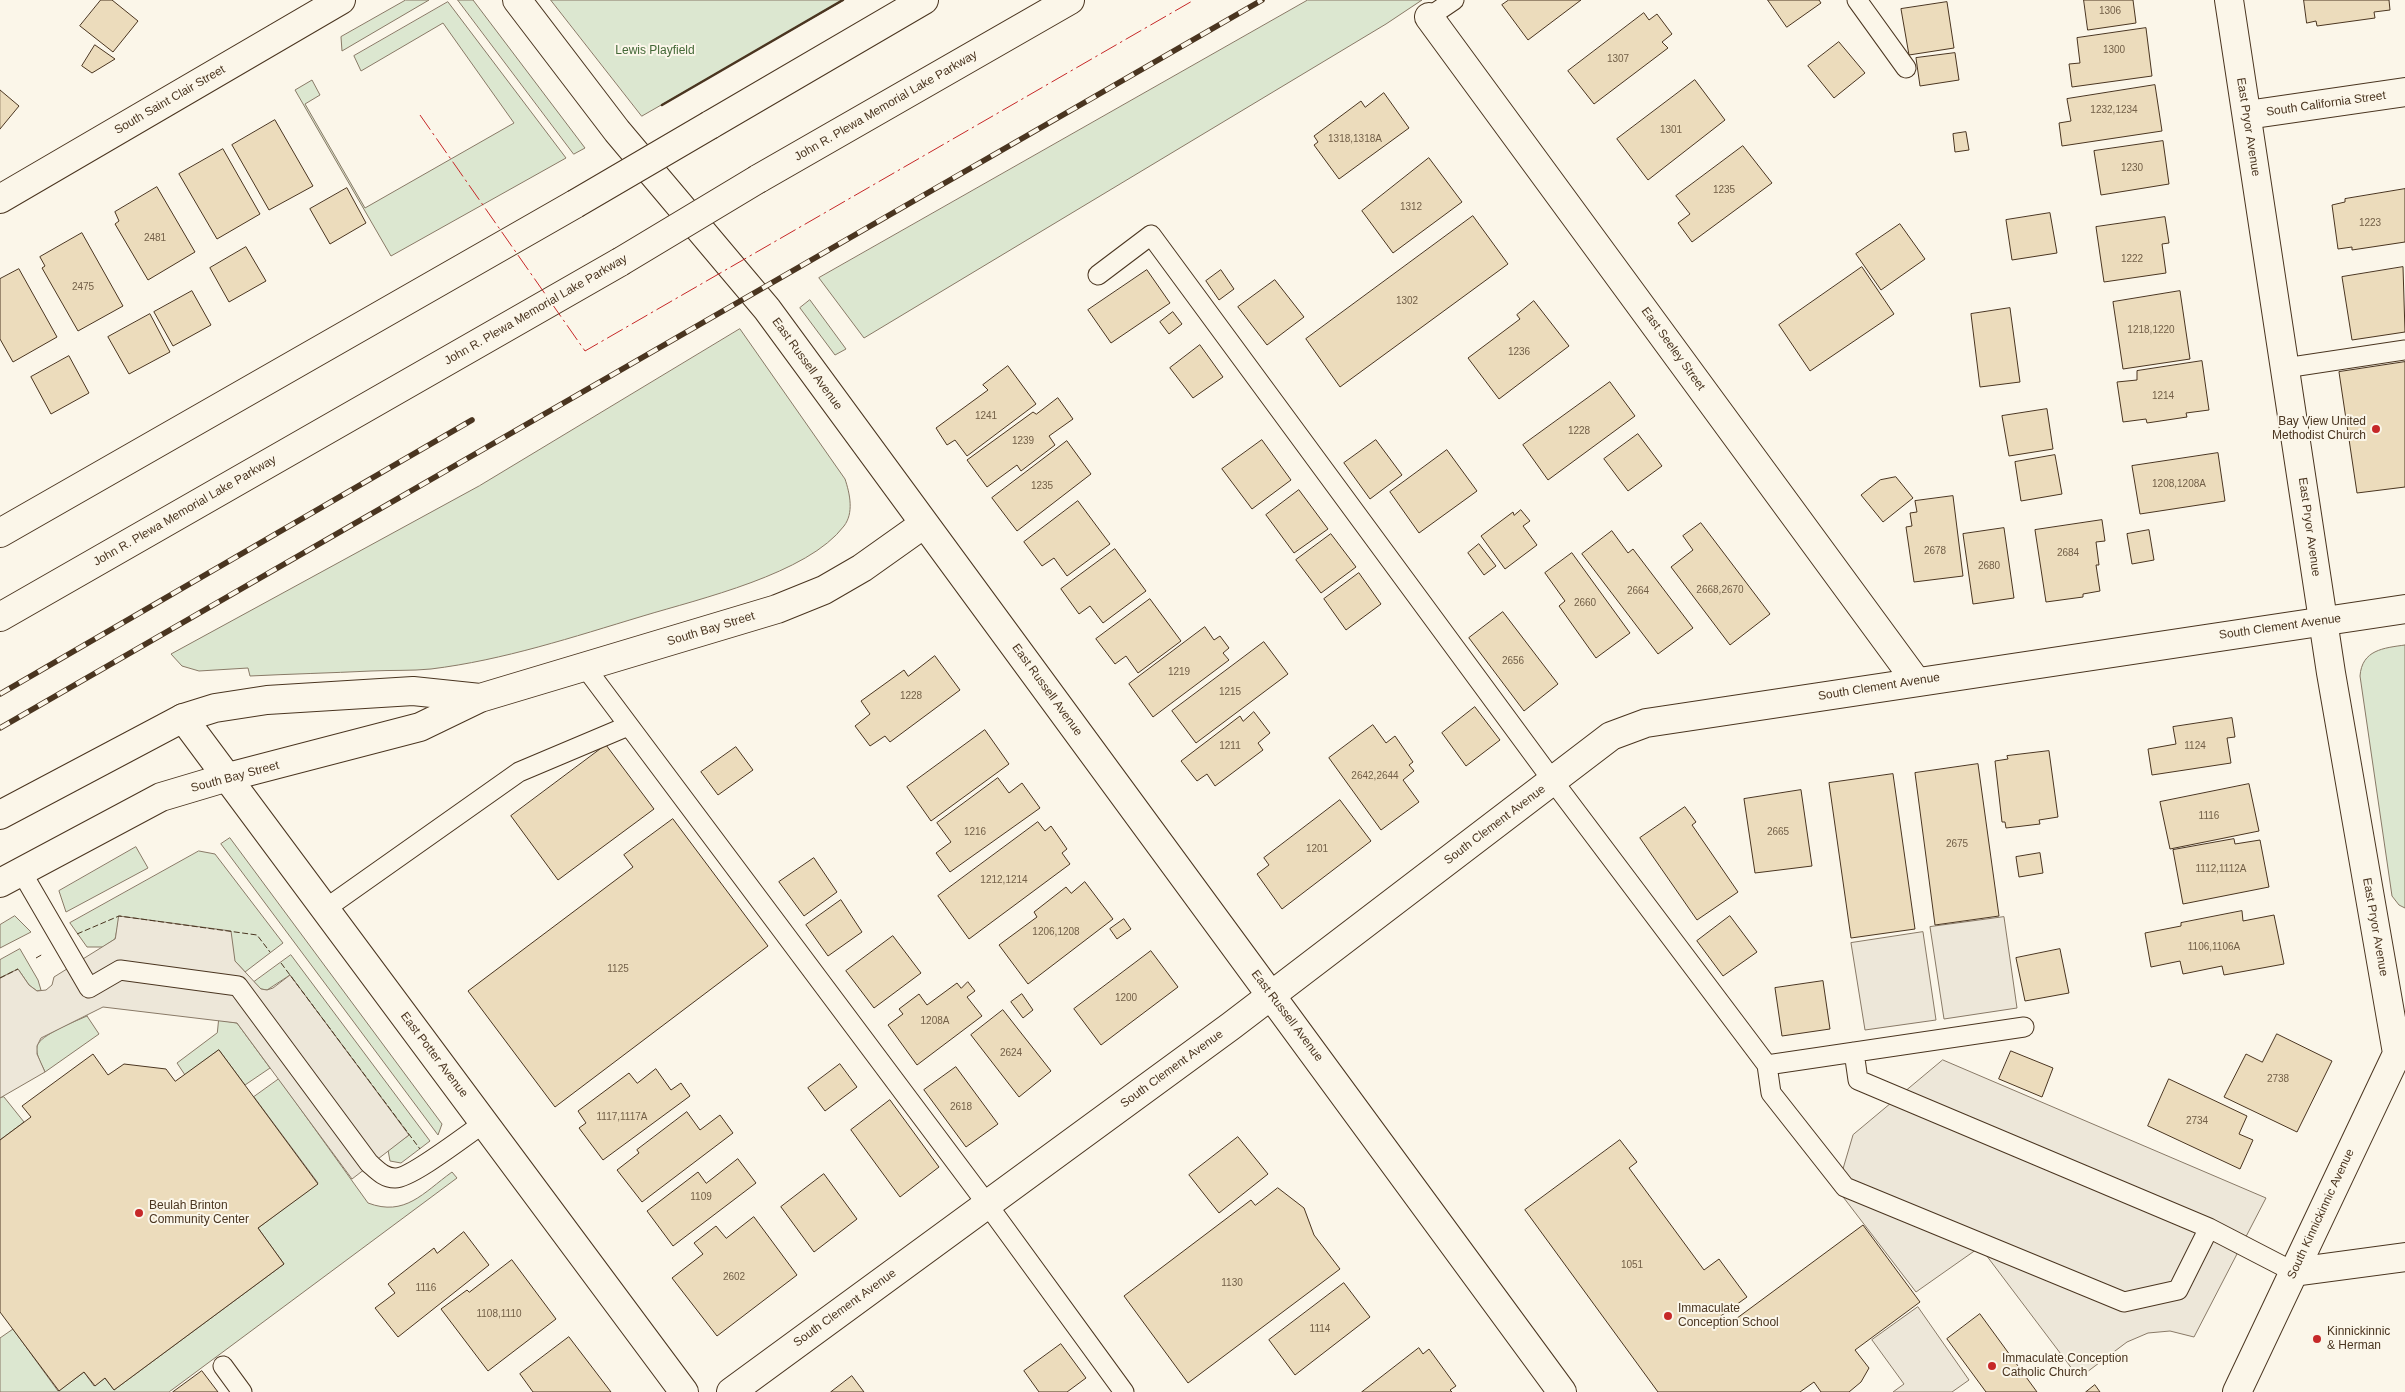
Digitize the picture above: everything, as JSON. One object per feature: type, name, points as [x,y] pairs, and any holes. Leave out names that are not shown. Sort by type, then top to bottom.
[{"type":"main road","name":"South Saint Clair Street","points":[[0,199],[341,0]]},
{"type":"main road","name":"East Russell Avenue","points":[[517,0],[617,131],[768,309],[1562,1392]]},
{"type":"main road","points":[[0,533],[575,204],[924,0]]},
{"type":"main road","name":"John R. Plewa Memorial Lake Parkway","points":[[0,617],[620,262],[758,179],[1070,0]]},
{"type":"main road","name":"East Pryor Avenue","points":[[2229,0],[2323,620],[2401,1045]]},
{"type":"main road","name":"East Seeley Street","points":[[1429,17],[1916,681]]},
{"type":"main road","name":"South California Street","points":[[2247,115],[2405,92]]},
{"type":"main road","name":"South Bay Street","points":[[11,877],[161,797],[228,777],[420,727],[480,698],[793,603],[824,590],[862,568],[924,524]]},
{"type":"main road","name":"South Clement Avenue","points":[[731,1392],[1270,995],[1553,782],[1611,736],[1646,723],[2405,609]]},
{"type":"main road","name":"South Bay Street","points":[[0,815],[183,718],[216,708],[267,700],[413,691],[480,698]]},
{"type":"main road","name":"East Potter Avenue","points":[[183,718],[684,1392]]},
{"type":"main road","name":"South Kinnickinnic Avenue","points":[[2237,1392],[2401,1045]]},
{"type":"main road","points":[[2294,1272],[2405,1257]]},
{"type":"lane","points":[[1429,17],[1454,0]]},
{"type":"lane","points":[[1857,0],[1906,68]]},
{"type":"lane","points":[[1098,275],[1151,235],[1553,782],[1767,1065],[1771,1093],[1844,1187],[2124,1302],[2178,1290],[2209,1228]]},
{"type":"lane","points":[[2285,368],[2405,350]]},
{"type":"lane","points":[[585,667],[987,1204],[1124,1392]]},
{"type":"lane","points":[[325,909],[519,772],[580,744],[628,726]]},
{"type":"lane","points":[[11,877],[89,988],[120,970],[238,986],[369,1163],[382,1175],[396,1179],[411,1172],[484,1123]]},
{"type":"lane","points":[[1767,1065],[2024,1027]]},
{"type":"lane","points":[[1854,1052],[1858,1080],[2209,1228],[2294,1272]]},
{"type":"lane","points":[[223,1366],[242,1392]]},
{"type":"green space","points":[[406,0],[429,0],[342,51],[341,37]]},
{"type":"green space","points":[[458,0],[473,0],[585,148],[574,154]]},
{"type":"green space","name":"Lewis Playfield","points":[[551,0],[844,0],[642,116]]},
{"type":"green space","points":[[1308,0],[1422,0],[1386,24],[864,338],[819,278]]},
{"type":"green space","points":[[448,2],[566,158],[391,256],[295,90],[312,80],[320,95],[305,104],[365,208],[514,123],[443,23],[361,71],[354,56]]},
{"type":"green space","points":[[810,300],[846,349],[835,355],[800,308]]},
{"type":"green space","points":[[740,329],[845,479],[847,485],[850,509],[847,521],[827,543],[805,558],[751,583],[722,593],[564,640],[512,654],[458,665],[416,670],[250,676],[248,668],[199,671],[182,666],[171,654],[479,486]]},
{"type":"green space","points":[[2405,645],[2405,908],[2399,905],[2392,896],[2360,676],[2362,667],[2369,656],[2382,649]]},
{"type":"green space","points":[[230,838],[442,1124],[438,1135],[221,844]]},
{"type":"green space","points":[[136,847],[148,868],[66,912],[59,891]]},
{"type":"green space","points":[[199,851],[215,854],[283,943],[245,972],[235,961],[120,916],[115,939],[103,947],[87,947],[70,923]]},
{"type":"green space","points":[[15,916],[31,932],[0,948],[0,925]]},
{"type":"green space","points":[[20,949],[38,980],[41,990],[37,991],[29,985],[18,969],[0,978],[0,960]]},
{"type":"green space","points":[[291,955],[430,1141],[401,1163],[390,1161],[388,1150],[409,1135],[290,975],[267,990],[261,989],[254,982]]},
{"type":"green space","points":[[87,1016],[99,1034],[45,1072],[37,1052],[37,1046],[40,1042],[59,1029]]},
{"type":"green space","points":[[219,1020],[237,1023],[270,1068],[245,1085],[219,1050],[185,1075],[177,1063],[217,1033]]},
{"type":"green space","points":[[279,1079],[368,1203],[381,1207],[403,1205],[422,1195],[452,1172],[457,1178],[169,1392],[0,1392],[0,1338],[13,1329],[58,1391],[84,1372],[94,1386],[105,1378],[114,1390],[284,1264],[258,1228],[318,1183],[254,1097]]},
{"type":"green space","points":[[4,1097],[24,1122],[0,1140],[0,1098]]},
{"type":"shaded area","points":[[119,916],[231,931],[235,961],[261,989],[273,988],[290,975],[409,1135],[352,1179],[237,1023],[103,1007],[41,1038],[37,1046],[37,1054],[45,1072],[0,1098],[0,978],[18,969],[29,985],[37,991],[46,990],[52,985],[54,977],[115,939]]},
{"type":"shaded area","points":[[2004,917],[2017,1008],[1944,1019],[1930,927]]},
{"type":"shaded area","points":[[1923,932],[1936,1020],[1865,1030],[1851,943]]},
{"type":"shaded area","points":[[1943,1060],[2266,1198],[2194,1337],[2170,1331],[2148,1333],[2127,1342],[2079,1378],[1980,1247],[1916,1292],[1837,1189],[1853,1135]]},
{"type":"shaded area","points":[[1918,1307],[1969,1380],[1952,1392],[1893,1392],[1904,1384],[1872,1340]]},
{"type":"building","points":[[101,0],[112,0],[138,21],[113,52],[80,26]]},
{"type":"building","points":[[1509,0],[1581,0],[1528,40],[1502,5]]},
{"type":"building","points":[[1768,0],[1819,0],[1821,3],[1787,27]]},
{"type":"building","points":[[2084,0],[2133,0],[2136,23],[2088,30]]},
{"type":"building","points":[[2304,0],[2389,0],[2390,10],[2374,12],[2375,18],[2317,26],[2316,21],[2307,23]]},
{"type":"building","points":[[1947,2],[1954,48],[1909,55],[1901,9]]},
{"type":"building","points":[[1644,13],[1649,20],[1657,14],[1672,34],[1662,42],[1668,48],[1594,104],[1568,71]]},
{"type":"building","points":[[2146,28],[2152,76],[2072,87],[2069,64],[2080,63],[2077,38]]},
{"type":"building","points":[[1839,42],[1865,73],[1834,98],[1808,66]]},
{"type":"building","points":[[95,45],[115,59],[92,73],[82,66]]},
{"type":"building","points":[[1955,53],[1959,80],[1920,86],[1916,58]]},
{"type":"building","points":[[1695,80],[1725,120],[1648,180],[1617,139]]},
{"type":"building","points":[[2155,85],[2162,131],[2062,146],[2059,123],[2071,121],[2067,99]]},
{"type":"building","points":[[0,90],[19,106],[0,129]]},
{"type":"building","points":[[1384,93],[1409,128],[1339,179],[1314,145],[1318,142],[1314,136],[1361,101],[1365,107]]},
{"type":"building","points":[[275,120],[313,186],[269,210],[232,145]]},
{"type":"building","points":[[1966,132],[1969,150],[1955,152],[1953,134]]},
{"type":"building","points":[[2163,141],[2169,184],[2101,195],[2094,151]]},
{"type":"building","points":[[1743,146],[1772,183],[1692,242],[1678,223],[1690,214],[1676,196]]},
{"type":"building","points":[[223,149],[260,214],[217,239],[179,174]]},
{"type":"building","points":[[1429,158],[1462,202],[1393,253],[1362,211]]},
{"type":"building","points":[[157,187],[195,252],[148,280],[115,224],[119,221],[115,212]]},
{"type":"building","points":[[347,188],[366,223],[330,244],[310,209]]},
{"type":"building","points":[[2405,189],[2405,242],[2352,250],[2352,247],[2338,249],[2332,205],[2345,202],[2345,199]]},
{"type":"building","points":[[2050,213],[2057,253],[2012,260],[2006,220]]},
{"type":"building","points":[[1473,216],[1508,264],[1340,387],[1306,339]]},
{"type":"building","points":[[2165,217],[2169,243],[2162,244],[2166,273],[2104,282],[2096,227]]},
{"type":"building","points":[[1900,224],[1925,259],[1881,290],[1856,254]]},
{"type":"building","points":[[82,233],[123,306],[78,331],[42,268],[45,266],[40,257]]},
{"type":"building","points":[[246,247],[266,281],[229,302],[210,268]]},
{"type":"building","points":[[1862,267],[1894,314],[1810,371],[1779,325]]},
{"type":"building","points":[[2403,267],[2405,332],[2352,340],[2342,277]]},
{"type":"building","points":[[19,269],[57,337],[13,362],[0,339],[0,279]]},
{"type":"building","points":[[1147,270],[1170,303],[1111,343],[1088,310]]},
{"type":"building","points":[[1221,270],[1234,289],[1219,300],[1206,281]]},
{"type":"building","points":[[1275,280],[1304,317],[1267,345],[1238,307]]},
{"type":"building","points":[[192,291],[211,325],[173,346],[154,312]]},
{"type":"building","points":[[2180,291],[2190,359],[2123,369],[2113,302]]},
{"type":"building","points":[[1534,301],[1569,346],[1499,399],[1468,358],[1520,319],[1517,315]]},
{"type":"building","points":[[2010,308],[2020,382],[1980,387],[1971,314]]},
{"type":"building","points":[[1173,312],[1182,324],[1169,334],[1160,322]]},
{"type":"building","points":[[150,314],[170,352],[129,374],[108,337]]},
{"type":"building","points":[[1200,345],[1223,377],[1193,398],[1170,368]]},
{"type":"building","points":[[69,356],[89,393],[51,414],[31,377]]},
{"type":"building","points":[[2202,361],[2209,410],[2186,413],[2187,417],[2147,423],[2146,419],[2123,422],[2117,382],[2137,380],[2137,371]]},
{"type":"building","name":"Bay View United Methodist Church","points":[[2405,362],[2405,487],[2357,493],[2339,372]]},
{"type":"building","points":[[1008,366],[1036,404],[967,456],[955,440],[947,445],[936,428],[988,390],[983,385]]},
{"type":"building","points":[[1610,382],[1635,416],[1548,480],[1523,445]]},
{"type":"building","points":[[1058,398],[1073,419],[1049,436],[1055,445],[1021,471],[1017,465],[987,487],[967,460],[1033,412],[1036,414]]},
{"type":"building","points":[[2047,409],[2053,449],[2009,456],[2002,416]]},
{"type":"building","points":[[1638,434],[1662,466],[1628,491],[1604,459]]},
{"type":"building","points":[[1262,440],[1291,480],[1252,509],[1222,469]]},
{"type":"building","points":[[1376,440],[1402,475],[1370,499],[1344,463]]},
{"type":"building","points":[[1067,441],[1091,474],[1017,531],[992,498]]},
{"type":"building","points":[[1447,450],[1477,491],[1419,533],[1390,492]]},
{"type":"building","points":[[2218,453],[2225,501],[2140,514],[2132,466]]},
{"type":"building","points":[[2055,455],[2062,494],[2021,501],[2015,462]]},
{"type":"building","points":[[1896,477],[1913,498],[1883,522],[1861,495],[1880,480]]},
{"type":"building","points":[[1299,490],[1328,529],[1294,553],[1266,515]]},
{"type":"building","points":[[1953,496],[1963,576],[1914,582],[1906,527],[1912,526],[1910,513],[1917,512],[1915,501]]},
{"type":"building","points":[[1078,501],[1110,544],[1067,576],[1054,558],[1042,566],[1024,542]]},
{"type":"building","points":[[1521,510],[1530,521],[1523,526],[1537,545],[1505,569],[1481,536],[1513,512],[1514,515]]},
{"type":"building","points":[[2102,520],[2105,541],[2096,542],[2099,565],[2096,565],[2100,591],[2083,594],[2083,597],[2046,602],[2035,530]]},
{"type":"building","points":[[1701,523],[1770,614],[1730,645],[1671,567],[1693,550],[1683,536]]},
{"type":"building","points":[[2004,528],[2014,598],[1973,604],[1963,534]]},
{"type":"building","points":[[2149,530],[2154,560],[2132,564],[2127,534]]},
{"type":"building","points":[[1612,531],[1628,553],[1633,549],[1693,628],[1658,654],[1582,554]]},
{"type":"building","points":[[1331,534],[1356,567],[1321,593],[1296,560]]},
{"type":"building","points":[[1479,544],[1496,566],[1484,575],[1468,553]]},
{"type":"building","points":[[1115,549],[1146,591],[1103,623],[1090,606],[1079,614],[1061,589]]},
{"type":"building","points":[[1572,553],[1630,633],[1596,658],[1559,606],[1565,601],[1545,573]]},
{"type":"building","points":[[1359,573],[1381,604],[1346,630],[1324,599]]},
{"type":"building","points":[[1150,599],[1181,641],[1138,673],[1126,656],[1115,664],[1096,639]]},
{"type":"building","points":[[1503,612],[1558,684],[1524,711],[1469,638]]},
{"type":"building","points":[[1205,627],[1214,640],[1220,636],[1229,648],[1223,653],[1229,660],[1153,717],[1129,684]]},
{"type":"building","points":[[1264,642],[1288,674],[1196,743],[1172,711]]},
{"type":"building","points":[[935,656],[960,690],[890,742],[885,736],[870,746],[855,726],[870,714],[861,701],[904,670],[908,676]]},
{"type":"building","points":[[1475,707],[1500,740],[1466,766],[1442,733]]},
{"type":"building","points":[[1254,712],[1270,733],[1258,743],[1263,750],[1215,786],[1207,774],[1197,781],[1181,761],[1240,716],[1243,721]]},
{"type":"building","points":[[2232,718],[2235,737],[2227,738],[2231,763],[2152,775],[2148,749],[2176,744],[2173,727]]},
{"type":"building","points":[[1373,725],[1386,743],[1395,736],[1413,762],[1409,765],[1414,771],[1403,780],[1419,802],[1381,830],[1329,758]]},
{"type":"building","points":[[985,730],[1009,764],[931,821],[907,787]]},
{"type":"building","points":[[606,745],[654,809],[558,880],[511,816]]},
{"type":"building","points":[[736,747],[753,770],[718,795],[701,772]]},
{"type":"building","points":[[2049,751],[2058,817],[2039,820],[2040,824],[2006,828],[2005,822],[2002,822],[1995,761],[2008,759],[2007,756]]},
{"type":"building","points":[[1978,764],[1999,916],[1935,925],[1915,773]]},
{"type":"building","points":[[1893,774],[1915,929],[1851,938],[1829,783]]},
{"type":"building","points":[[998,778],[1009,793],[1022,783],[1040,808],[950,872],[936,853],[951,842],[937,823]]},
{"type":"building","points":[[2249,784],[2259,831],[2170,849],[2160,802]]},
{"type":"building","points":[[1801,790],[1812,866],[1755,873],[1744,799]]},
{"type":"building","points":[[1340,800],[1371,841],[1282,909],[1257,874],[1269,865],[1264,858]]},
{"type":"building","points":[[1685,807],[1696,822],[1692,825],[1738,892],[1697,920],[1640,838]]},
{"type":"building","points":[[673,819],[768,946],[555,1107],[468,991],[633,867],[624,855]]},
{"type":"building","points":[[1038,822],[1045,831],[1051,826],[1067,849],[1062,853],[1070,864],[969,939],[938,896]]},
{"type":"building","points":[[2234,839],[2235,844],[2260,840],[2269,887],[2183,904],[2173,850]]},
{"type":"building","points":[[2040,853],[2043,873],[2019,877],[2016,857]]},
{"type":"building","points":[[814,858],[837,892],[804,916],[779,882]]},
{"type":"building","points":[[1085,882],[1113,919],[1028,984],[999,945],[1037,917],[1034,912],[1066,887],[1071,893]]},
{"type":"building","points":[[841,900],[862,932],[828,956],[806,925]]},
{"type":"building","points":[[2242,911],[2243,921],[2274,915],[2284,964],[2224,975],[2222,966],[2183,974],[2180,961],[2151,967],[2145,933],[2181,926],[2181,923]]},
{"type":"building","points":[[1730,916],[1757,952],[1723,976],[1697,941]]},
{"type":"building","points":[[1124,919],[1131,929],[1117,939],[1110,929]]},
{"type":"building","points":[[893,936],[921,973],[874,1008],[846,971]]},
{"type":"building","points":[[2060,949],[2069,993],[2025,1001],[2016,958]]},
{"type":"building","points":[[1151,951],[1178,987],[1101,1045],[1074,1009]]},
{"type":"building","points":[[1823,981],[1830,1029],[1782,1036],[1775,988]]},
{"type":"building","points":[[968,982],[975,991],[967,997],[982,1016],[917,1065],[888,1025],[903,1014],[899,1009],[919,994],[927,1005],[957,983],[961,988]]},
{"type":"building","points":[[1022,994],[1033,1010],[1023,1018],[1011,1002]]},
{"type":"building","points":[[1003,1010],[1051,1071],[1019,1097],[971,1035]]},
{"type":"building","points":[[2277,1034],[2332,1061],[2297,1132],[2224,1097],[2246,1054],[2262,1062]]},
{"type":"building","name":"Beulah Brinton Community Center","points":[[219,1050],[318,1184],[258,1228],[284,1264],[114,1390],[105,1378],[95,1386],[84,1372],[59,1391],[0,1312],[0,1140],[31,1117],[22,1106],[93,1054],[108,1075],[124,1064],[166,1069],[175,1081]]},
{"type":"building","points":[[2011,1051],[2053,1068],[2042,1097],[1999,1079]]},
{"type":"building","points":[[840,1064],[857,1087],[825,1111],[808,1088]]},
{"type":"building","points":[[956,1067],[998,1124],[966,1147],[924,1090]]},
{"type":"building","points":[[656,1069],[671,1090],[681,1083],[690,1096],[603,1160],[579,1128],[586,1123],[578,1111],[629,1073],[637,1083]]},
{"type":"building","points":[[2169,1079],[2247,1116],[2239,1134],[2253,1140],[2240,1169],[2148,1126]]},
{"type":"building","points":[[890,1100],[939,1167],[900,1197],[851,1130]]},
{"type":"building","points":[[687,1112],[700,1130],[720,1115],[733,1133],[642,1202],[617,1170],[639,1153],[637,1150]]},
{"type":"building","points":[[1238,1137],[1268,1174],[1219,1213],[1189,1175]]},
{"type":"building","points":[[1620,1140],[1637,1162],[1629,1168],[1704,1270],[1719,1259],[1747,1297],[1718,1318],[1725,1327],[1863,1225],[1920,1302],[1855,1350],[1869,1368],[1861,1382],[1849,1392],[1821,1392],[1814,1382],[1800,1392],[1658,1392],[1525,1210]]},
{"type":"building","points":[[738,1159],[756,1183],[673,1246],[647,1211],[698,1172],[706,1183]]},
{"type":"building","points":[[824,1174],[857,1219],[814,1252],[781,1207]]},
{"type":"building","points":[[1278,1188],[1304,1208],[1314,1235],[1340,1269],[1188,1383],[1124,1296],[1251,1200],[1255,1205]]},
{"type":"building","points":[[754,1217],[797,1275],[717,1336],[672,1278],[703,1254],[694,1243],[716,1226],[726,1238]]},
{"type":"building","points":[[464,1232],[489,1265],[398,1337],[375,1308],[395,1293],[388,1284],[434,1248],[437,1253]]},
{"type":"building","points":[[512,1260],[556,1319],[488,1371],[441,1309],[467,1290],[469,1292]]},
{"type":"building","points":[[1344,1283],[1370,1317],[1295,1375],[1269,1340]]},
{"type":"building","name":"Immaculate Conception Catholic Church","points":[[1980,1314],[2037,1392],[1986,1392],[1947,1339]]},
{"type":"building","points":[[569,1337],[611,1392],[533,1392],[520,1374]]},
{"type":"building","points":[[1061,1344],[1086,1378],[1067,1392],[1039,1392],[1024,1371]]},
{"type":"building","points":[[1419,1348],[1423,1354],[1429,1349],[1456,1386],[1450,1390],[1452,1392],[1362,1392]]},
{"type":"building","points":[[202,1371],[218,1392],[173,1392]]},
{"type":"building","points":[[852,1376],[864,1392],[831,1392]]},
{"type":"building","name":"Immaculate Conception Catholic Church","points":[[2095,1385],[2100,1392],[2086,1392]]},
{"type":"railway","points":[[0,728],[1262,0]]},
{"type":"railway","points":[[0,694],[472,420]]},
{"type":"fence","points":[[77,934],[119,916],[257,935],[270,952]]},
{"type":"fence","points":[[36,958],[43,954]]},
{"type":"fence","points":[[281,963],[420,1149]]},
{"type":"fence","points":[[0,978],[18,969]]},
{"type":"wall","points":[[662,105],[843,0]]},
{"type":"power","points":[[420,115],[585,351],[1194,0]]},
{"type":"place","name":"Bay View United Methodist Church","points":[[2376,429]]},
{"type":"place","name":"Beulah Brinton Community Center","points":[[139,1213]]},
{"type":"place","name":"Immaculate Conception School","points":[[1668,1316]]},
{"type":"place","name":"Kinnickinnic & Herman","points":[[2317,1339]]},
{"type":"place","name":"Immaculate Conception Catholic Church","points":[[1992,1366]]}]
